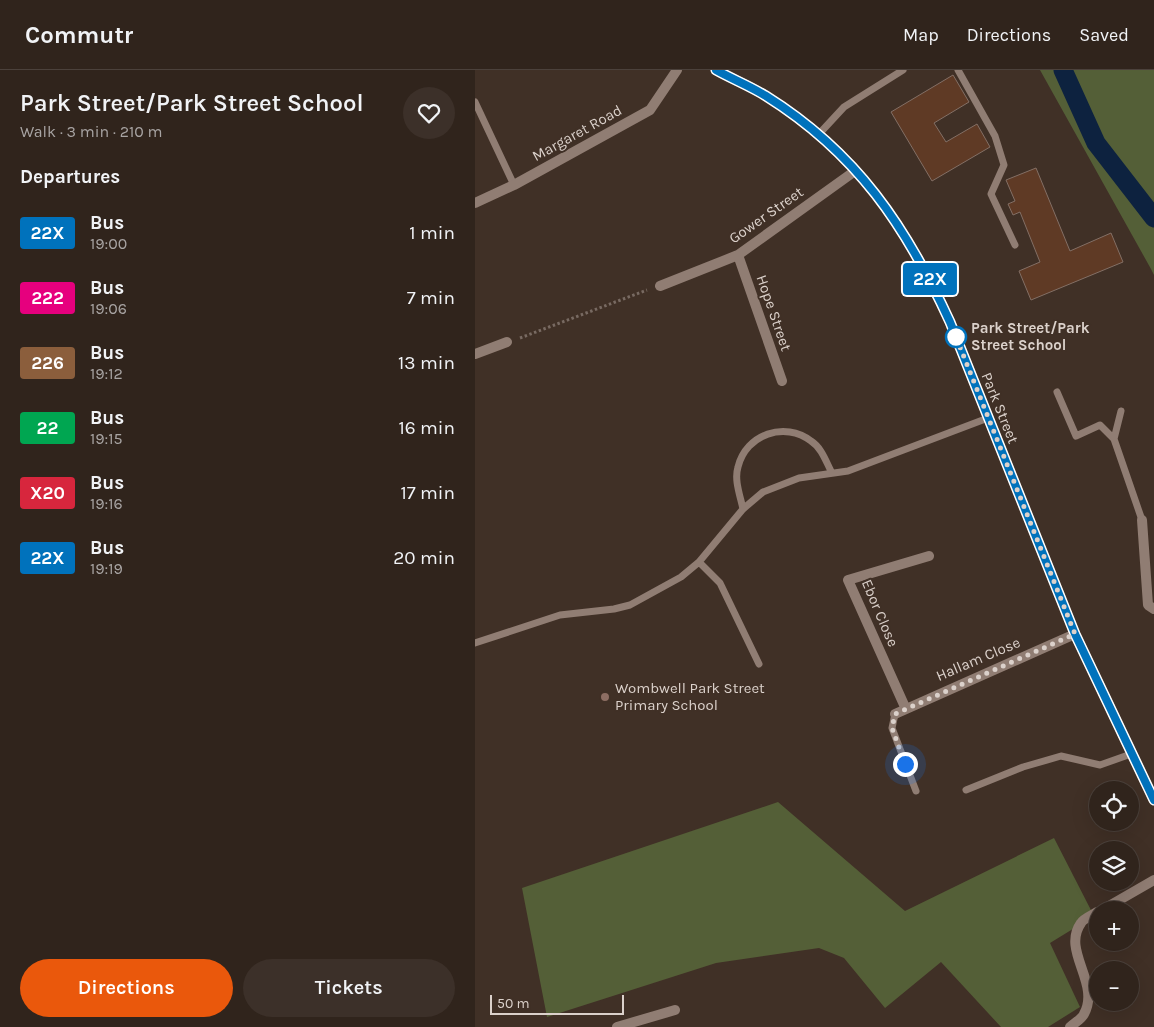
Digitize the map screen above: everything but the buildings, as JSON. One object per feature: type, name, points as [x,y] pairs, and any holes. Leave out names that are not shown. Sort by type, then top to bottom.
[{"type":"street","name":"Margaret Road","points":[[475,203],[514,185],[650,110],[677,70]]},
{"type":"street","name":"Park Street","points":[[715,70],[764,95],[819,134],[891,212],[929,276],[989,418],[1075,634],[1154,800]]},
{"type":"street","name":"Gower Street","points":[[659,286],[738,255],[855,171]]},
{"type":"street","name":"Hope Street","points":[[738,255],[782,381]]},
{"type":"street","points":[[475,354],[507,342]]},
{"type":"street","points":[[1142,520],[1148,605],[1154,609]]},
{"type":"street","name":"Ebor Close","points":[[905,707],[848,580],[929,556]]},
{"type":"street","name":"Hallam Close","points":[[895,714],[905,707],[1075,634]]},
{"type":"street","points":[[1118,901],[1154,880]]},
{"type":"street","points":[[1070,1027],[1084,1015],[1089,998],[1087,980],[1076,952],[1076,934],[1081,922],[1089,917]]},
{"type":"street","points":[[617,1027],[675,1010]]},
{"type":"lane","points":[[819,134],[844,107],[903,70]]},
{"type":"lane","points":[[959,70],[995,136],[1003,165],[991,194],[1015,244]]},
{"type":"lane","points":[[475,102],[514,185]]},
{"type":"lane","points":[[1057,392],[1076,436],[1100,425],[1114,439],[1142,520]]},
{"type":"lane","points":[[1114,439],[1121,411]]},
{"type":"lane","points":[[475,643],[560,614],[613,609],[630,605],[673,581],[699,562],[751,500],[776,485],[799,478],[848,471],[864,466],[989,418]]},
{"type":"lane","points":[[743,509],[737,478],[738,467],[750,445],[769,432],[791,432],[812,441],[820,448],[832,473]]},
{"type":"lane","points":[[699,562],[720,583],[759,664]]},
{"type":"lane","points":[[895,714],[892,728],[916,791]]},
{"type":"lane","points":[[966,790],[1023,767],[1061,756],[1100,765],[1131,754]]},
{"type":"path","points":[[507,342],[659,286]]},
{"type":"green space","points":[[1040,70],[1154,70],[1154,275],[1151,269]]},
{"type":"green space","points":[[778,802],[905,911],[1054,838],[1089,906],[1089,919],[1050,943],[1080,1007],[1048,1027],[1001,1027],[941,962],[885,1008],[844,958],[819,948],[716,963],[547,1017],[522,888]]},
{"type":"waterway","points":[[1063,70],[1096,143],[1154,218]]},
{"type":"bus line","name":"22X","points":[[716,70],[764,95],[791,112],[833,146],[877,194],[903,231],[929,276],[950,322],[1075,634],[1154,800]]},
{"type":"place","name":"Park Street/Park Street School","points":[[956,337]]},
{"type":"place","name":"Wombwell Park Street Primary School","points":[[605,697]]},
{"type":"route","points":[[905,764],[891,724],[895,714],[905,707],[1075,634],[956,337]]}]
